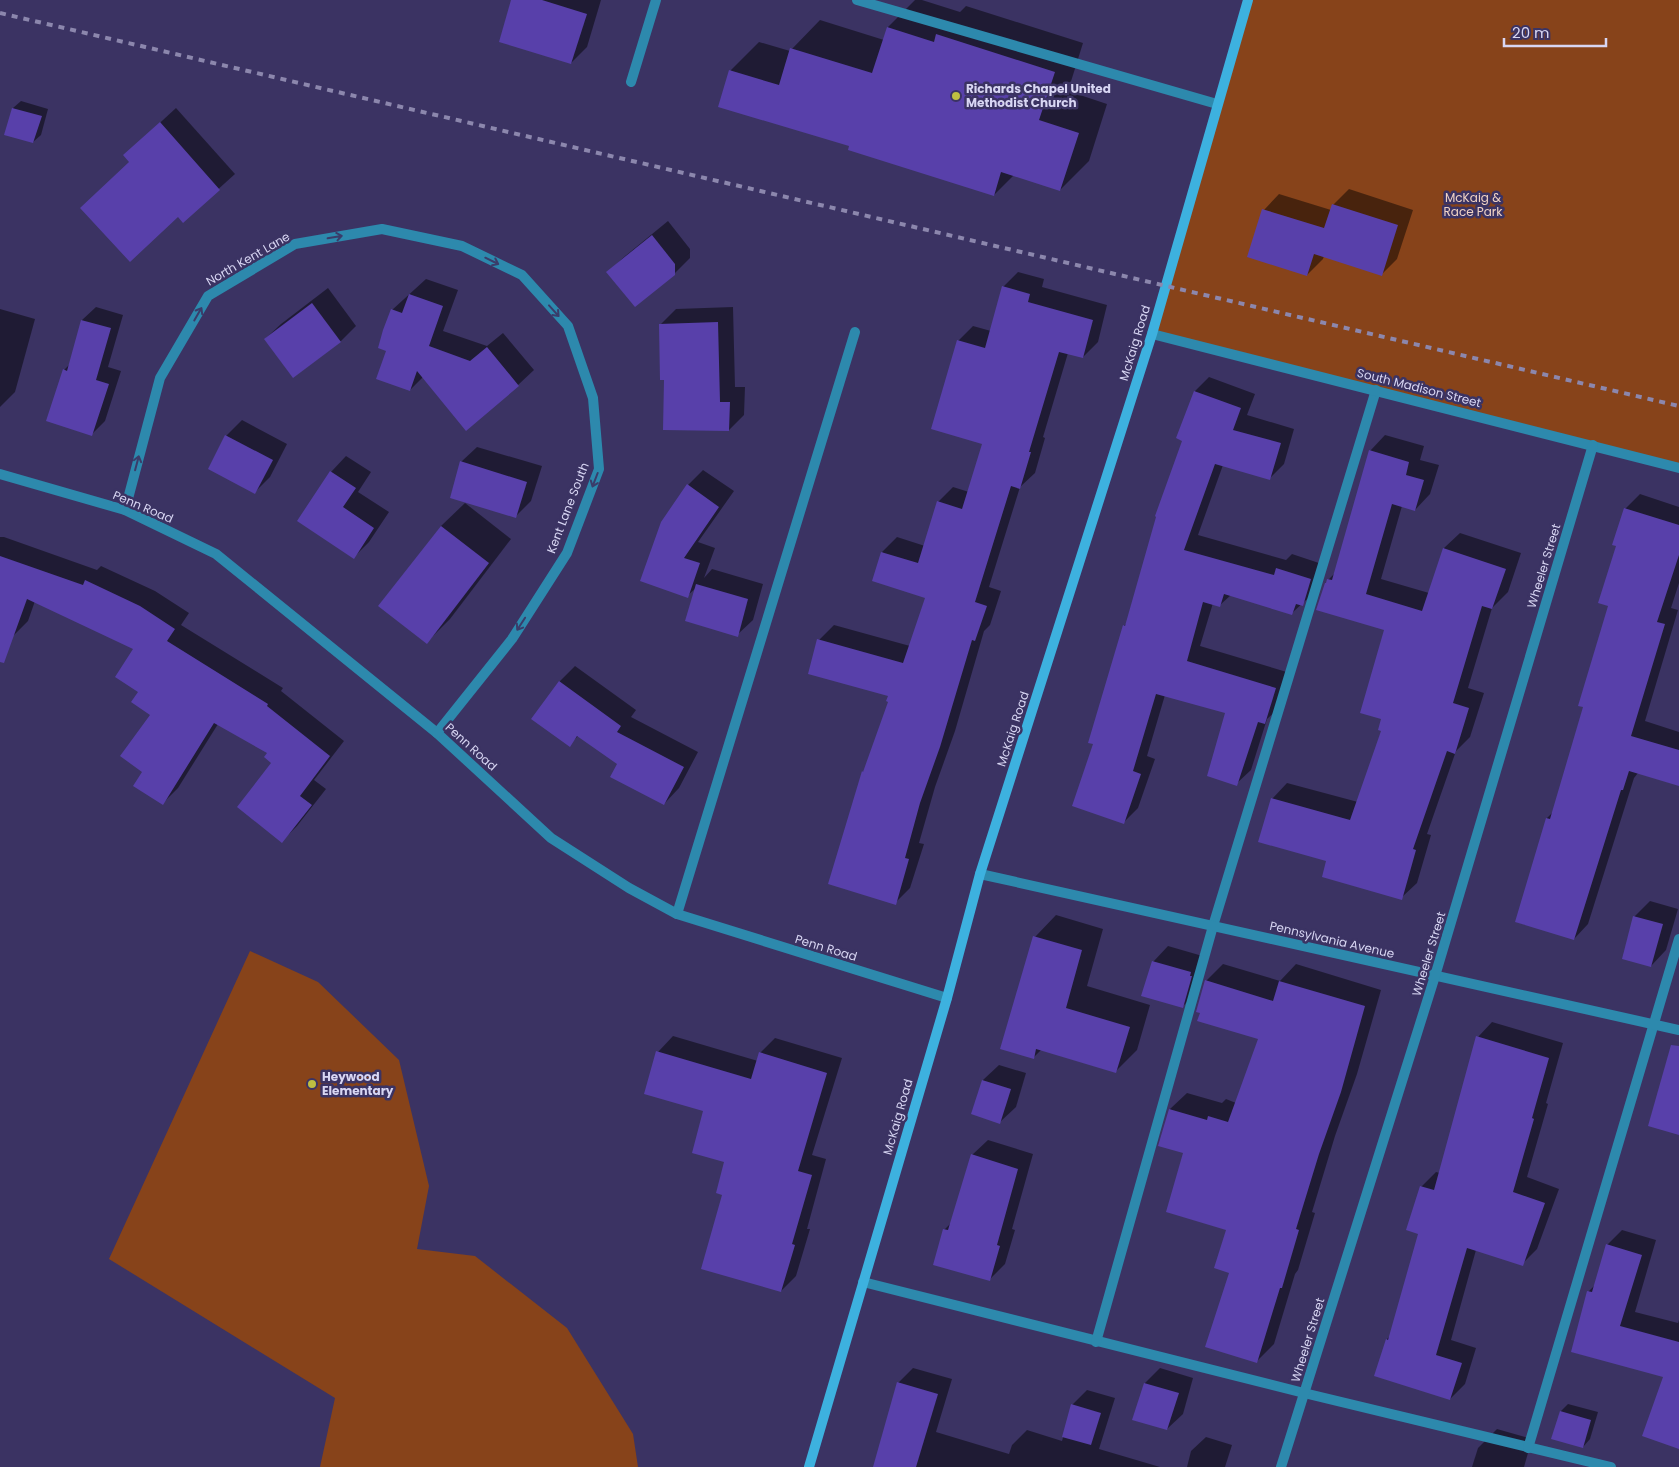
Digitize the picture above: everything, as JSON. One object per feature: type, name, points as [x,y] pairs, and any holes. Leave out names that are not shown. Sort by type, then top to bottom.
[{"type":"street","points":[[631,82],[656,0]]},
{"type":"street","points":[[856,0],[1217,104]]},
{"type":"street","name":"McKaig Road","points":[[809,1467],[946,998],[980,874],[1152,334],[1248,0]]},
{"type":"street","name":"North Kent Lane","points":[[125,510],[160,378],[208,296],[295,244],[382,229],[462,246],[522,275]]},
{"type":"street","name":"Kent Lane South","points":[[437,732],[512,639],[567,552],[599,469],[594,398],[568,326],[522,275]]},
{"type":"street","points":[[677,914],[855,332]]},
{"type":"street","name":"South Madison Street","points":[[1152,334],[1679,468]]},
{"type":"street","points":[[1096,1342],[1213,926],[1376,390]]},
{"type":"street","name":"Wheeler Street","points":[[1281,1467],[1435,976],[1593,445]]},
{"type":"street","name":"Penn Road","points":[[0,474],[125,510],[216,554],[437,732],[552,838],[629,888],[677,914],[946,998]]},
{"type":"street","name":"Pennsylvania Avenue","points":[[980,874],[1679,1030]]},
{"type":"street","points":[[1528,1448],[1679,939]]},
{"type":"street","points":[[863,1282],[1304,1394],[1611,1467]]},
{"type":"green space","name":"McKaig & Race Park","points":[[1249,0],[1679,0],[1679,471],[1152,334]]},
{"type":"green space","points":[[250,951],[318,982],[399,1060],[429,1186],[417,1249],[475,1256],[567,1328],[633,1434],[638,1467],[320,1467],[335,1398],[109,1259]]},
{"type":"building","points":[[511,0],[542,0],[587,14],[571,64],[499,42]]},
{"type":"building","name":"Richards Chapel United Methodist Church","points":[[887,27],[934,42],[936,34],[1055,72],[1039,120],[1079,133],[1060,191],[1001,172],[994,196],[848,150],[849,146],[718,107],[729,70],[779,85],[790,48],[872,73]]},
{"type":"building","points":[[12,108],[42,116],[33,143],[4,135]]},
{"type":"building","points":[[160,122],[220,190],[183,223],[178,217],[130,262],[80,208],[129,162],[123,155]]},
{"type":"building","points":[[1332,204],[1398,225],[1382,276],[1314,254],[1307,276],[1247,257],[1262,209],[1324,228]]},
{"type":"building","points":[[652,235],[675,264],[675,275],[635,307],[606,272]]},
{"type":"building","points":[[1002,286],[1030,294],[1028,302],[1093,320],[1083,358],[1059,352],[1020,489],[1011,486],[975,602],[987,606],[975,641],[972,640],[940,747],[920,803],[905,858],[909,859],[896,905],[828,884],[862,771],[888,702],[886,701],[888,696],[808,674],[817,639],[903,663],[925,598],[872,581],[881,552],[918,563],[937,501],[962,509],[982,444],[931,429],[957,340],[985,348]]},
{"type":"building","points":[[409,294],[443,306],[429,346],[470,361],[487,347],[519,386],[466,431],[417,371],[410,391],[376,379],[386,351],[378,348],[391,309],[402,313]]},
{"type":"building","points":[[312,303],[341,342],[293,378],[264,339]]},
{"type":"building","points":[[81,320],[111,328],[96,380],[109,384],[92,436],[46,421],[63,369],[67,371]]},
{"type":"building","points":[[718,322],[720,402],[730,402],[729,431],[663,430],[664,380],[660,380],[659,324]]},
{"type":"building","points":[[1194,391],[1241,408],[1233,430],[1281,443],[1270,480],[1215,464],[1184,550],[1274,575],[1276,568],[1311,579],[1303,606],[1296,604],[1292,615],[1224,594],[1220,607],[1203,602],[1187,661],[1276,688],[1265,724],[1258,722],[1237,786],[1207,776],[1225,713],[1156,694],[1133,771],[1141,774],[1124,824],[1072,806],[1093,744],[1088,743],[1123,625],[1125,626],[1155,516],[1182,441],[1176,438]]},
{"type":"building","points":[[225,435],[273,460],[255,494],[208,469]]},
{"type":"building","points":[[1369,450],[1409,462],[1406,475],[1424,480],[1415,511],[1392,504],[1366,594],[1422,611],[1443,548],[1506,569],[1492,609],[1482,606],[1453,703],[1469,708],[1455,754],[1447,751],[1413,849],[1416,850],[1402,900],[1322,877],[1326,861],[1258,842],[1271,798],[1350,820],[1381,731],[1378,730],[1381,719],[1360,713],[1384,630],[1316,610],[1327,579],[1332,580]]},
{"type":"building","points":[[460,461],[527,482],[516,518],[450,498]]},
{"type":"building","points":[[330,471],[356,488],[343,507],[374,528],[354,559],[297,521]]},
{"type":"building","points":[[687,484],[719,507],[684,558],[700,563],[688,598],[640,581],[661,522]]},
{"type":"building","points":[[1624,508],[1679,525],[1679,555],[1657,622],[1665,624],[1631,736],[1679,750],[1679,786],[1629,771],[1623,790],[1621,790],[1574,940],[1515,922],[1546,818],[1550,819],[1583,707],[1578,706],[1608,606],[1598,603],[1616,546],[1612,545]]},
{"type":"building","points":[[441,526],[489,563],[427,644],[378,606]]},
{"type":"building","points":[[0,556],[83,585],[85,580],[140,606],[175,629],[167,641],[268,704],[267,706],[330,756],[300,796],[312,805],[282,843],[237,807],[271,763],[264,757],[267,753],[214,723],[163,805],[133,786],[142,772],[120,756],[150,715],[131,702],[138,692],[115,677],[133,649],[27,599],[4,663],[0,662]]},
{"type":"building","points":[[696,584],[748,599],[738,637],[685,621]]},
{"type":"building","points":[[559,681],[621,726],[617,732],[684,767],[664,805],[610,777],[617,764],[577,736],[570,747],[531,719]]},
{"type":"building","points":[[1633,916],[1663,924],[1651,967],[1622,959]]},
{"type":"building","points":[[1033,936],[1082,950],[1066,1008],[1130,1027],[1116,1073],[1036,1049],[1034,1059],[1000,1049]]},
{"type":"building","points":[[1152,961],[1191,972],[1190,976],[1192,976],[1183,1008],[1141,996]]},
{"type":"building","points":[[1205,980],[1273,1001],[1279,981],[1365,1006],[1341,1092],[1319,1154],[1296,1229],[1299,1230],[1282,1288],[1280,1288],[1257,1363],[1205,1347],[1229,1273],[1214,1268],[1226,1230],[1166,1212],[1183,1153],[1158,1146],[1169,1109],[1207,1120],[1208,1116],[1228,1122],[1258,1039],[1197,1021],[1200,1013],[1196,1012]]},
{"type":"building","points":[[1476,1036],[1549,1058],[1513,1192],[1545,1203],[1523,1266],[1467,1248],[1436,1355],[1462,1363],[1450,1400],[1374,1376],[1386,1339],[1388,1340],[1418,1234],[1406,1230],[1420,1186],[1434,1190]]},
{"type":"building","points":[[1671,1045],[1679,1046],[1679,1135],[1648,1126]]},
{"type":"building","points":[[656,1051],[751,1079],[759,1052],[827,1073],[798,1171],[812,1175],[792,1244],[795,1245],[781,1292],[701,1269],[722,1195],[716,1193],[724,1162],[692,1153],[703,1111],[644,1094]]},
{"type":"building","points":[[982,1080],[1011,1089],[1000,1124],[971,1114]]},
{"type":"building","points":[[971,1154],[1018,1169],[997,1245],[1000,1246],[990,1281],[933,1265],[943,1229],[948,1230]]},
{"type":"building","points":[[1606,1244],[1642,1255],[1620,1326],[1679,1342],[1679,1449],[1642,1436],[1663,1377],[1571,1352],[1587,1291],[1592,1292]]},
{"type":"building","points":[[897,1382],[938,1394],[916,1467],[873,1467]]},
{"type":"building","points":[[1144,1383],[1179,1393],[1167,1430],[1132,1420]]},
{"type":"building","points":[[1071,1404],[1101,1413],[1091,1445],[1062,1437]]},
{"type":"building","points":[[1560,1411],[1591,1420],[1583,1448],[1551,1439]]},
{"type":"railway","points":[[0,13],[1679,406]]},
{"type":"place","name":"Richards Chapel United Methodist Church","points":[[956,96]]},
{"type":"place","name":"Heywood Elementary","points":[[312,1084]]}]
